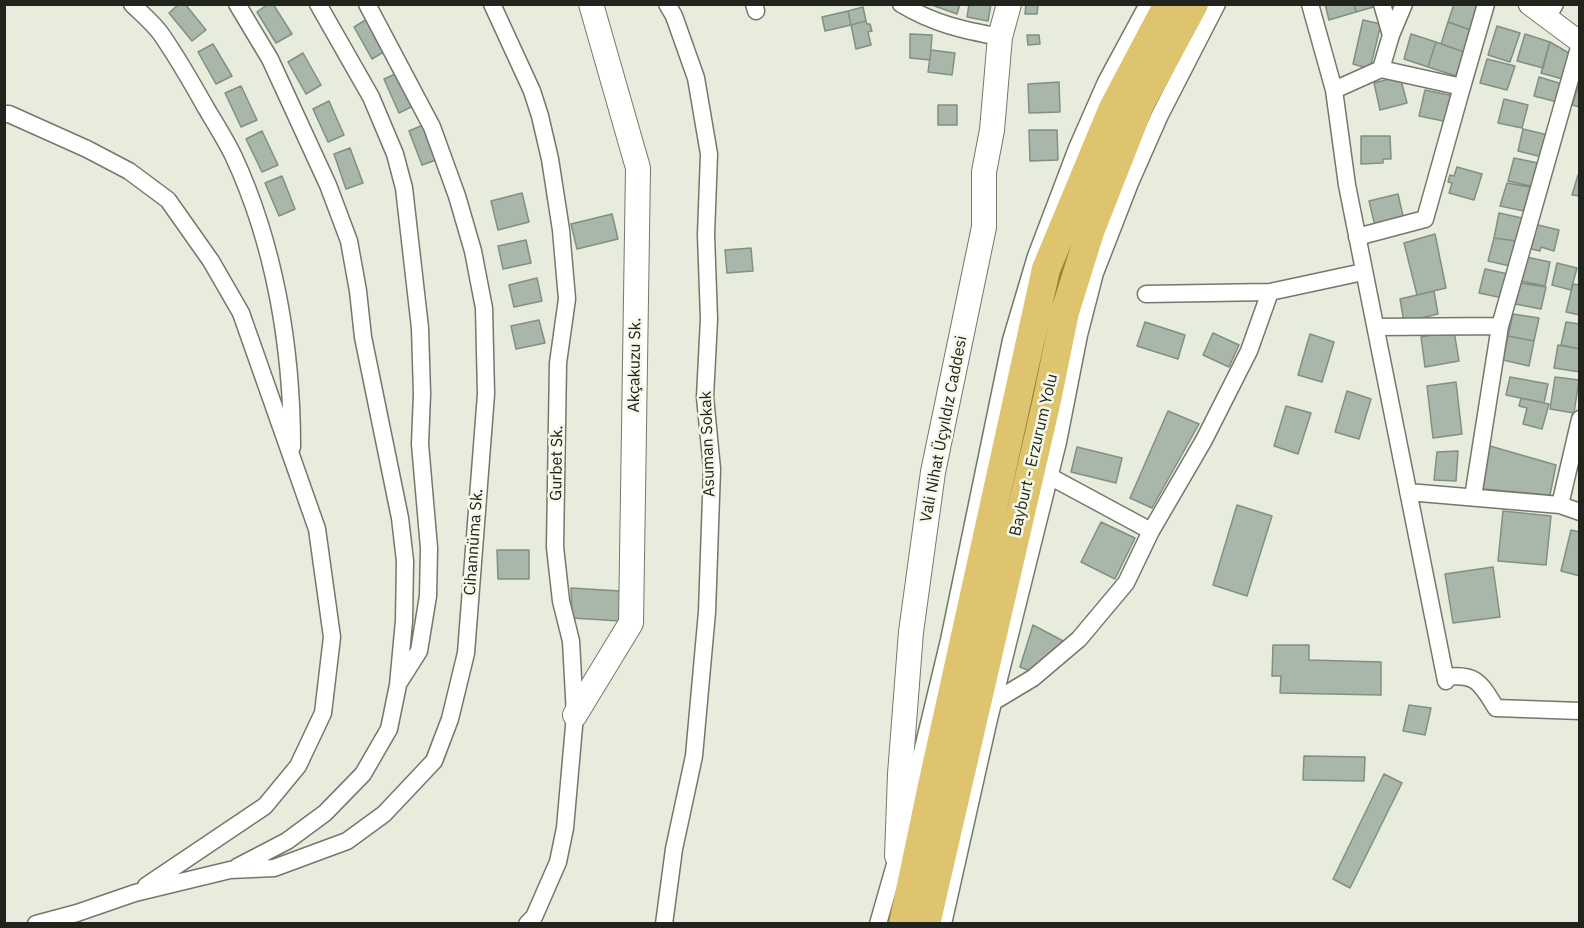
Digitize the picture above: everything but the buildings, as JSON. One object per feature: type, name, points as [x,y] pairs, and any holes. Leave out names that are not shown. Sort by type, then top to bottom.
[{"type":"highway","name":"Bayburt - Erzurum Yolu","points":[[903,924],[1046,269],[1113,108],[1168,4]]},
{"type":"highway","name":"Bayburt - Erzurum Yolu","points":[[926,924],[1047,400],[1065,312],[1090,232],[1141,102],[1194,4]]},
{"type":"main road","name":"Akçakuzu Sk.","points":[[575,715],[631,623],[638,168],[591,4]]},
{"type":"main road","name":"Vali Nihat Üçyıldız Caddesi","points":[[897,856],[900,774],[911,632],[933,472],[984,227],[984,172],[992,130],[1000,37],[1009,4]]},
{"type":"street","points":[[132,4],[160,33],[192,83],[232,154],[256,211],[273,272],[285,333],[292,412],[292,460]]},
{"type":"street","points":[[230,870],[287,841],[325,813],[363,774],[389,729],[398,685],[404,621],[405,561],[401,529],[363,337],[349,242],[328,185],[270,59],[237,4]]},
{"type":"street","points":[[318,4],[371,97],[395,154],[404,188],[420,328],[422,394],[420,444],[429,548],[428,596],[419,651],[398,685]]},
{"type":"street","name":"Cihannüma Sk.","points":[[135,893],[230,870],[274,868],[347,841],[384,814],[434,760],[450,718],[466,652],[486,394],[484,308],[473,251],[457,196],[432,127],[367,4]]},
{"type":"street","name":"Gurbet Sk.","points":[[492,4],[532,91],[540,116],[550,159],[561,230],[567,299],[558,363],[555,546],[561,601],[571,641],[575,715],[565,828],[558,862],[534,917],[527,924]]},
{"type":"street","name":"Asuman Sokak","points":[[664,924],[674,849],[694,756],[707,612],[712,469],[705,397],[709,320],[706,235],[709,154],[696,78],[674,16],[667,4]]},
{"type":"street","points":[[901,4],[916,13],[958,29],[1000,37]]},
{"type":"street","points":[[878,924],[897,856],[949,640],[1011,340],[1036,256],[1077,148],[1106,82],[1148,4]]},
{"type":"street","points":[[943,924],[1095,273],[1126,192],[1160,115],[1218,4]]},
{"type":"street","points":[[1310,4],[1334,90],[1347,185],[1446,679],[1463,676],[1479,682],[1496,708],[1580,711]]},
{"type":"street","points":[[1382,4],[1391,35]]},
{"type":"street","points":[[1382,69],[1391,35],[1404,4]]},
{"type":"street","points":[[1357,237],[1425,219],[1486,4]]},
{"type":"street","points":[[1473,497],[1500,326],[1580,43],[1551,11],[1529,4]]},
{"type":"street","points":[[1334,90],[1382,69],[1462,87]]},
{"type":"street","points":[[6,113],[87,149],[129,171],[168,200],[211,261],[241,313],[317,529],[332,637],[323,713],[298,766],[265,806],[135,893],[77,914],[36,924]]},
{"type":"street","points":[[1146,294],[1270,292],[1364,272]]},
{"type":"street","points":[[993,702],[1034,678],[1079,639],[1126,583],[1151,531],[1204,440],[1249,351],[1270,292]]},
{"type":"street","points":[[1377,327],[1500,326]]},
{"type":"street","points":[[1560,505],[1580,419]]},
{"type":"street","points":[[1049,476],[1151,531]]},
{"type":"street","points":[[1408,492],[1560,505],[1580,512]]}]
